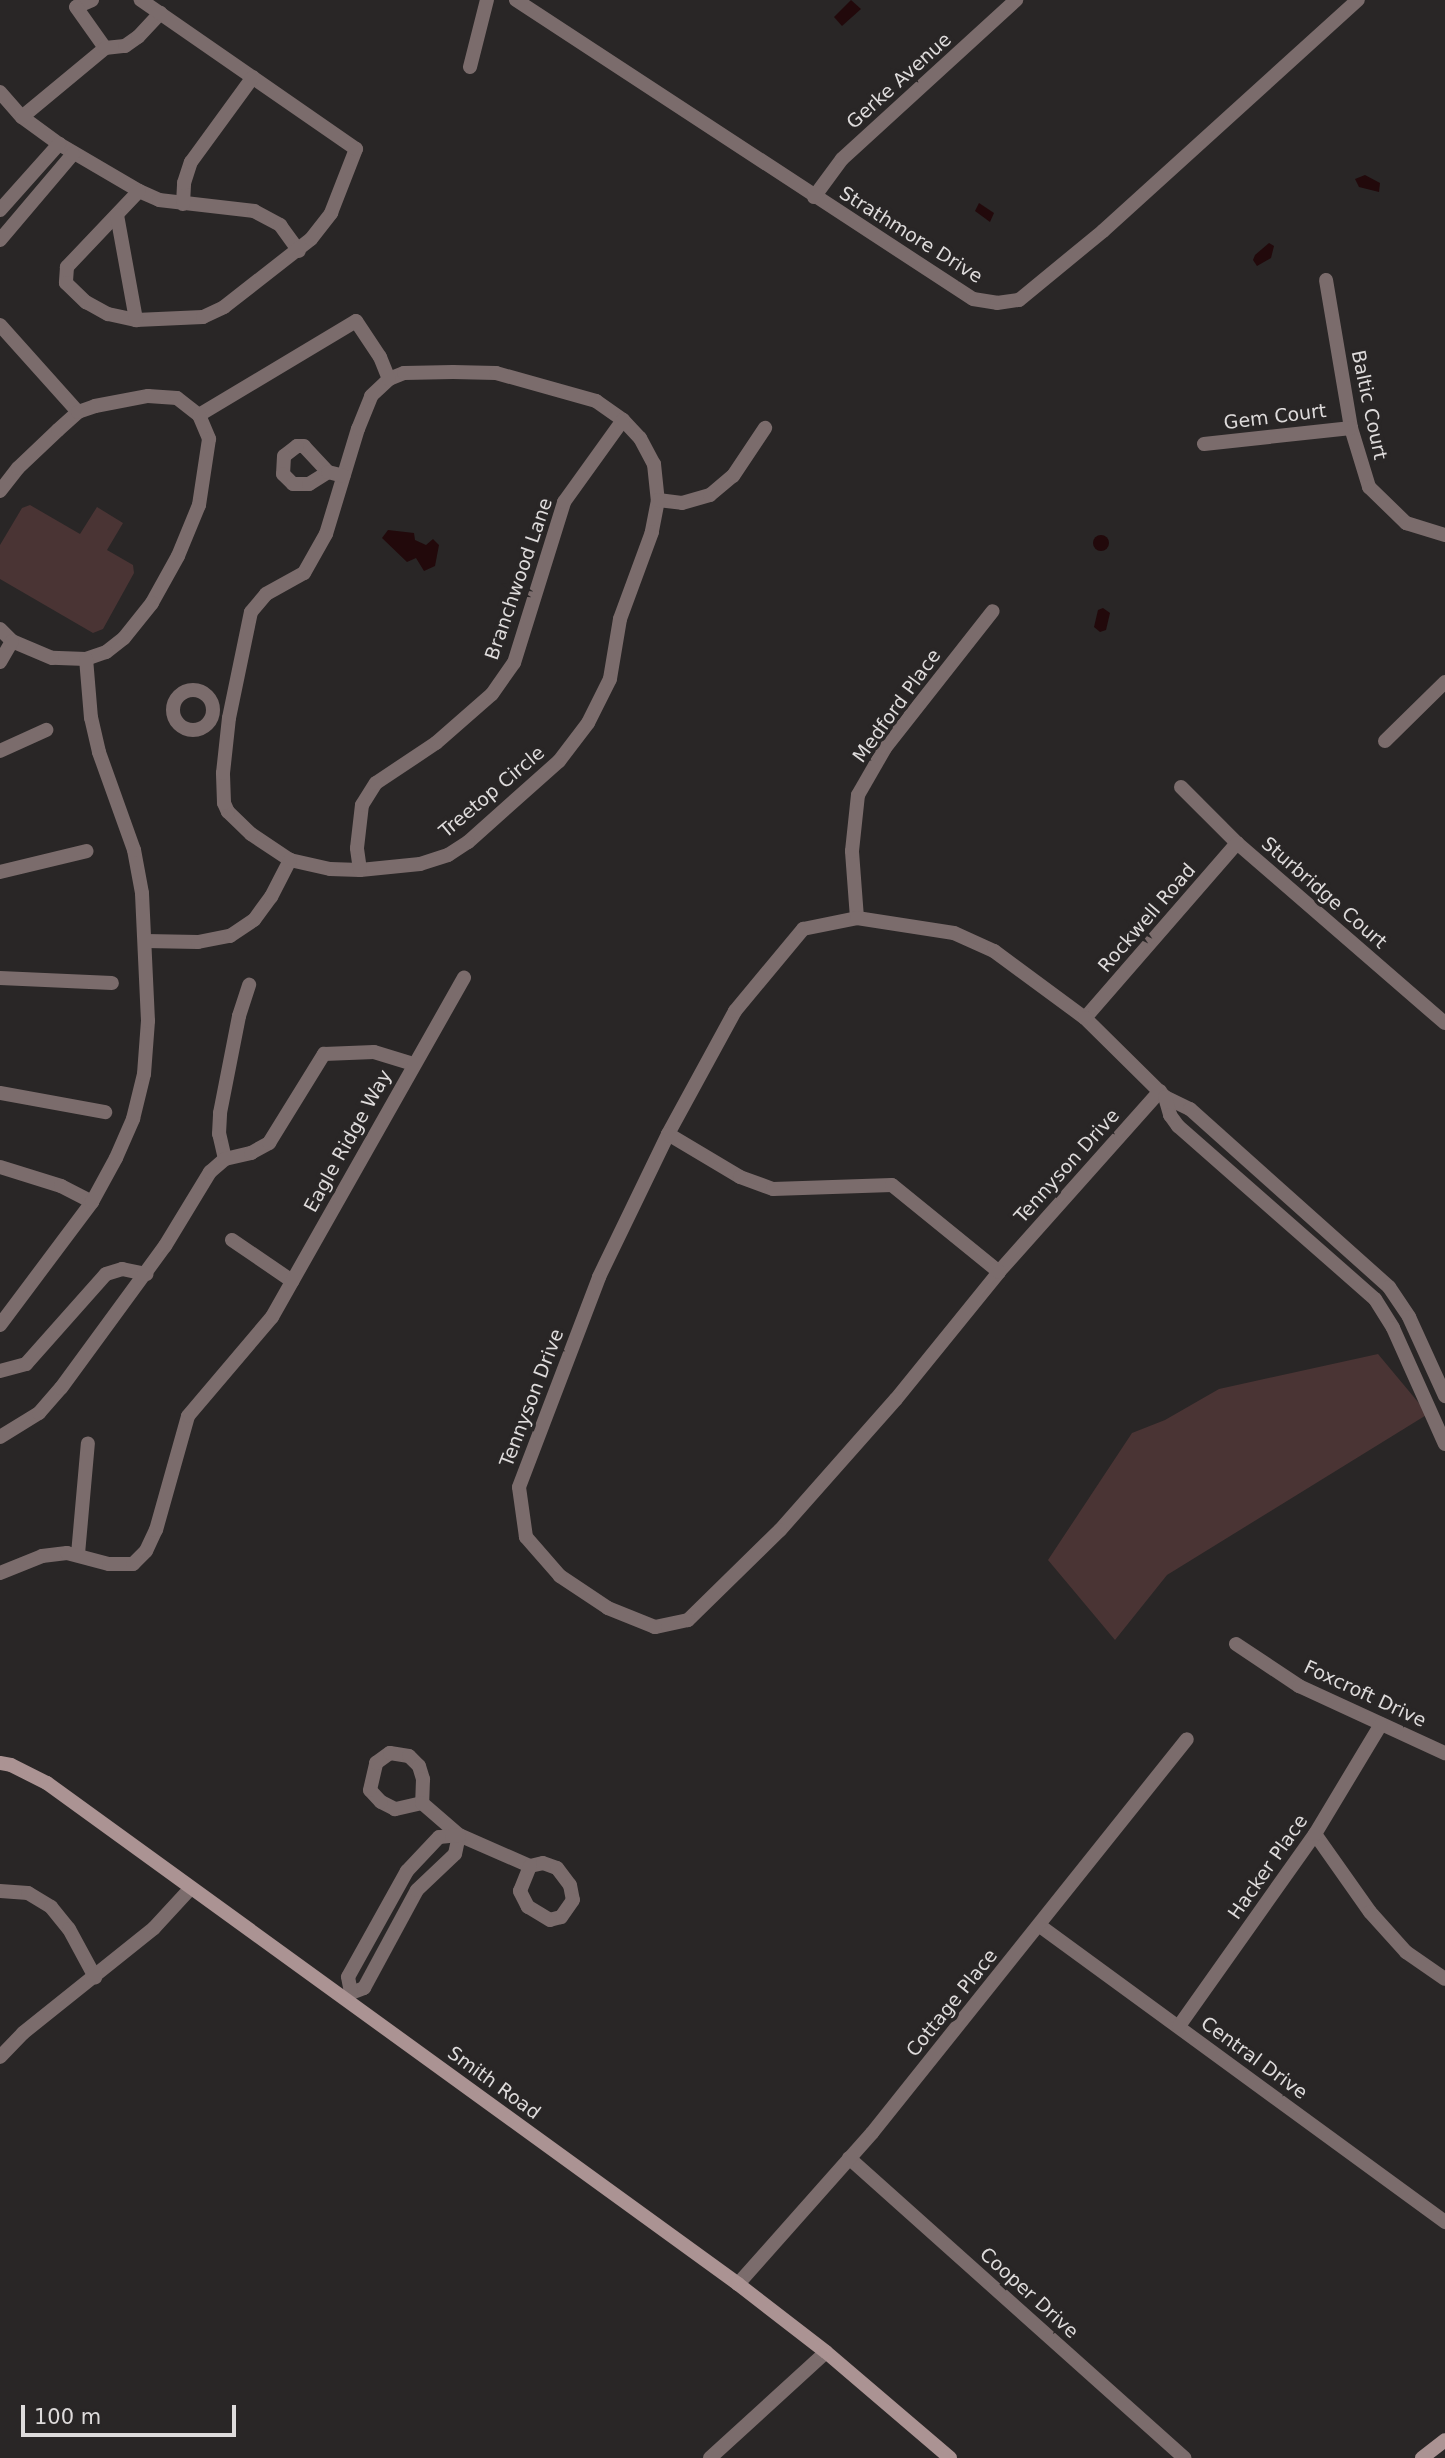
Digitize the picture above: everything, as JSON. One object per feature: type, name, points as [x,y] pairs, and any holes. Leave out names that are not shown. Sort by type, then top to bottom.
[{"type":"street","points":[[92,0],[76,7],[105,48]]},
{"type":"street","points":[[139,191],[67,267],[66,283],[86,302],[108,314],[136,320],[203,317],[224,307],[299,251],[331,213],[356,149],[141,0]]},
{"type":"street","points":[[470,67],[487,0]]},
{"type":"street","name":"Strathmore Drive","points":[[516,0],[973,299],[997,303],[1019,300],[1103,232],[1358,0]]},
{"type":"street","name":"Gerke Avenue","points":[[814,197],[842,159],[1016,0]]},
{"type":"street","points":[[23,117],[105,48],[125,46],[138,37],[160,13]]},
{"type":"street","points":[[183,204],[184,183],[191,162],[253,77]]},
{"type":"street","points":[[0,92],[23,117],[73,154],[139,191],[159,200],[254,211],[280,225],[299,251]]},
{"type":"street","points":[[0,210],[59,144]]},
{"type":"street","points":[[0,240],[73,154]]},
{"type":"street","points":[[117,215],[136,320]]},
{"type":"street","name":"Baltic Court","points":[[1326,280],[1351,428],[1369,488],[1406,523],[1445,535]]},
{"type":"street","points":[[199,415],[356,320],[380,357],[389,379]]},
{"type":"street","points":[[0,325],[78,412]]},
{"type":"street","name":"Treetop Circle","points":[[404,373],[496,373],[596,401],[623,420],[640,438],[654,464],[659,500],[652,532],[620,619],[610,679],[589,723],[559,761],[468,842],[447,855],[420,864],[360,870],[330,869],[290,860],[251,834],[228,812],[224,803],[223,773],[230,712],[251,612],[266,594],[304,573],[327,534],[371,396],[389,379],[404,373]]},
{"type":"street","points":[[0,491],[18,468],[78,412],[148,396],[177,398],[199,415],[209,439],[199,505],[178,556],[152,603],[124,638],[106,652],[86,659],[52,659],[12,641],[0,629]]},
{"type":"street","name":"Branchwood Lane","points":[[360,870],[357,848],[362,805],[376,783],[436,743],[492,694],[514,663],[564,502],[623,420]]},
{"type":"street","points":[[659,500],[682,503],[710,495],[733,476],[765,428]]},
{"type":"street","name":"Gem Court","points":[[1204,444],[1351,428]]},
{"type":"street","points":[[328,472],[344,476]]},
{"type":"street","name":"Medford Place","points":[[857,918],[852,851],[858,795],[885,748],[993,611]]},
{"type":"street","points":[[0,662],[12,641]]},
{"type":"street","points":[[0,1325],[92,1202],[133,1119],[144,1074],[148,1021],[142,893],[134,850],[99,752],[91,718],[86,659]]},
{"type":"street","points":[[1385,741],[1445,682]]},
{"type":"street","points":[[214,712],[230,712]]},
{"type":"street","points":[[0,751],[46,730]]},
{"type":"street","name":"Sturbridge Court","points":[[1181,787],[1237,844],[1445,1023]]},
{"type":"street","name":"Rockwell Road","points":[[1085,1018],[1237,844]]},
{"type":"street","points":[[0,872],[87,851]]},
{"type":"street","points":[[146,941],[198,942],[230,936],[254,920],[271,897],[290,860]]},
{"type":"street","name":"Tennyson Drive","points":[[1162,1094],[999,1272],[896,1399],[780,1530],[688,1620],[655,1627],[608,1608],[560,1576],[526,1537],[519,1487],[599,1277],[668,1134],[734,1011],[803,929],[857,918],[954,933],[995,951],[1085,1018],[1162,1094],[1189,1109],[1389,1287],[1409,1317],[1445,1396]]},
{"type":"street","points":[[413,1064],[464,977]]},
{"type":"street","points":[[0,978],[112,983]]},
{"type":"street","points":[[0,1437],[39,1413],[146,1274],[210,1172],[225,1159],[219,1134],[220,1113],[239,1016],[249,985]]},
{"type":"street","name":"Eagle Ridge Way","points":[[0,1573],[42,1556],[78,1554],[109,1564],[133,1564],[146,1551],[156,1530],[188,1416],[272,1317],[413,1064],[374,1052],[324,1054],[269,1143],[251,1153],[225,1159]]},
{"type":"street","points":[[0,1093],[105,1112]]},
{"type":"street","name":"Tennyson Drive","points":[[1162,1094],[1170,1115],[1178,1126],[1375,1300],[1393,1328],[1445,1444]]},
{"type":"street","points":[[668,1134],[740,1177],[773,1189],[892,1185],[999,1272]]},
{"type":"street","points":[[0,1167],[61,1186],[92,1202]]},
{"type":"street","points":[[232,1241],[292,1281]]},
{"type":"street","points":[[0,1371],[26,1364],[106,1274],[122,1269],[146,1274]]},
{"type":"street","points":[[78,1554],[88,1443]]},
{"type":"street","name":"Foxcroft Drive","points":[[1236,1644],[1299,1686],[1445,1754]]},
{"type":"street","name":"Hacker Place","points":[[1179,2026],[1315,1834],[1381,1724]]},
{"type":"street","name":"Cottage Place","points":[[738,2284],[849,2158],[1040,1926],[1187,1739]]},
{"type":"street","name":"Smith Road","points":[[0,1763],[11,1765],[47,1783],[190,1889],[349,1996],[738,2284],[826,2352],[950,2458]]},
{"type":"street","points":[[422,1803],[459,1835],[530,1866]]},
{"type":"street","points":[[1315,1834],[1370,1912],[1406,1952],[1445,1979]]},
{"type":"street","points":[[459,1835],[455,1854],[416,1891],[364,1988],[349,1996],[348,1977],[407,1871],[439,1838],[459,1835]]},
{"type":"street","points":[[0,2057],[23,2033],[155,1928],[190,1889]]},
{"type":"street","points":[[0,1891],[28,1892],[51,1907],[69,1929],[95,1977]]},
{"type":"street","name":"Central Drive","points":[[1040,1926],[1445,2222]]},
{"type":"street","points":[[371,1937],[386,1947]]},
{"type":"street","name":"Cooper Drive","points":[[849,2158],[1184,2458]]},
{"type":"street","points":[[710,2458],[826,2352]]},
{"type":"street","points":[[1422,2458],[1445,2440]]},
{"type":"shaded area","points":[[851,0],[861,9],[842,26],[834,17]]},
{"type":"shaded area","points":[[1365,175],[1380,183],[1379,192],[1359,187],[1355,179]]},
{"type":"shaded area","points":[[979,203],[994,213],[990,222],[975,211]]},
{"type":"shaded area","points":[[1269,243],[1274,246],[1271,258],[1257,266],[1253,260],[1255,255]]},
{"type":"shaded area","points":[[30,505],[80,534],[97,507],[123,523],[107,550],[133,565],[134,573],[103,629],[93,633],[0,579],[0,545],[22,508]]},
{"type":"shaded area","points":[[388,530],[414,533],[415,540],[426,545],[433,539],[439,545],[435,566],[424,571],[416,558],[407,562],[382,538]]},
{"type":"shaded area","points":[[1098,535],[1104,535],[1109,543],[1107,549],[1098,551],[1093,546],[1093,540]]},
{"type":"shaded area","points":[[1103,608],[1110,613],[1106,630],[1100,632],[1094,627],[1098,610]]},
{"type":"shaded area","points":[[1378,1354],[1428,1414],[1167,1575],[1115,1640],[1048,1560],[1132,1433],[1165,1420],[1219,1389]]}]
